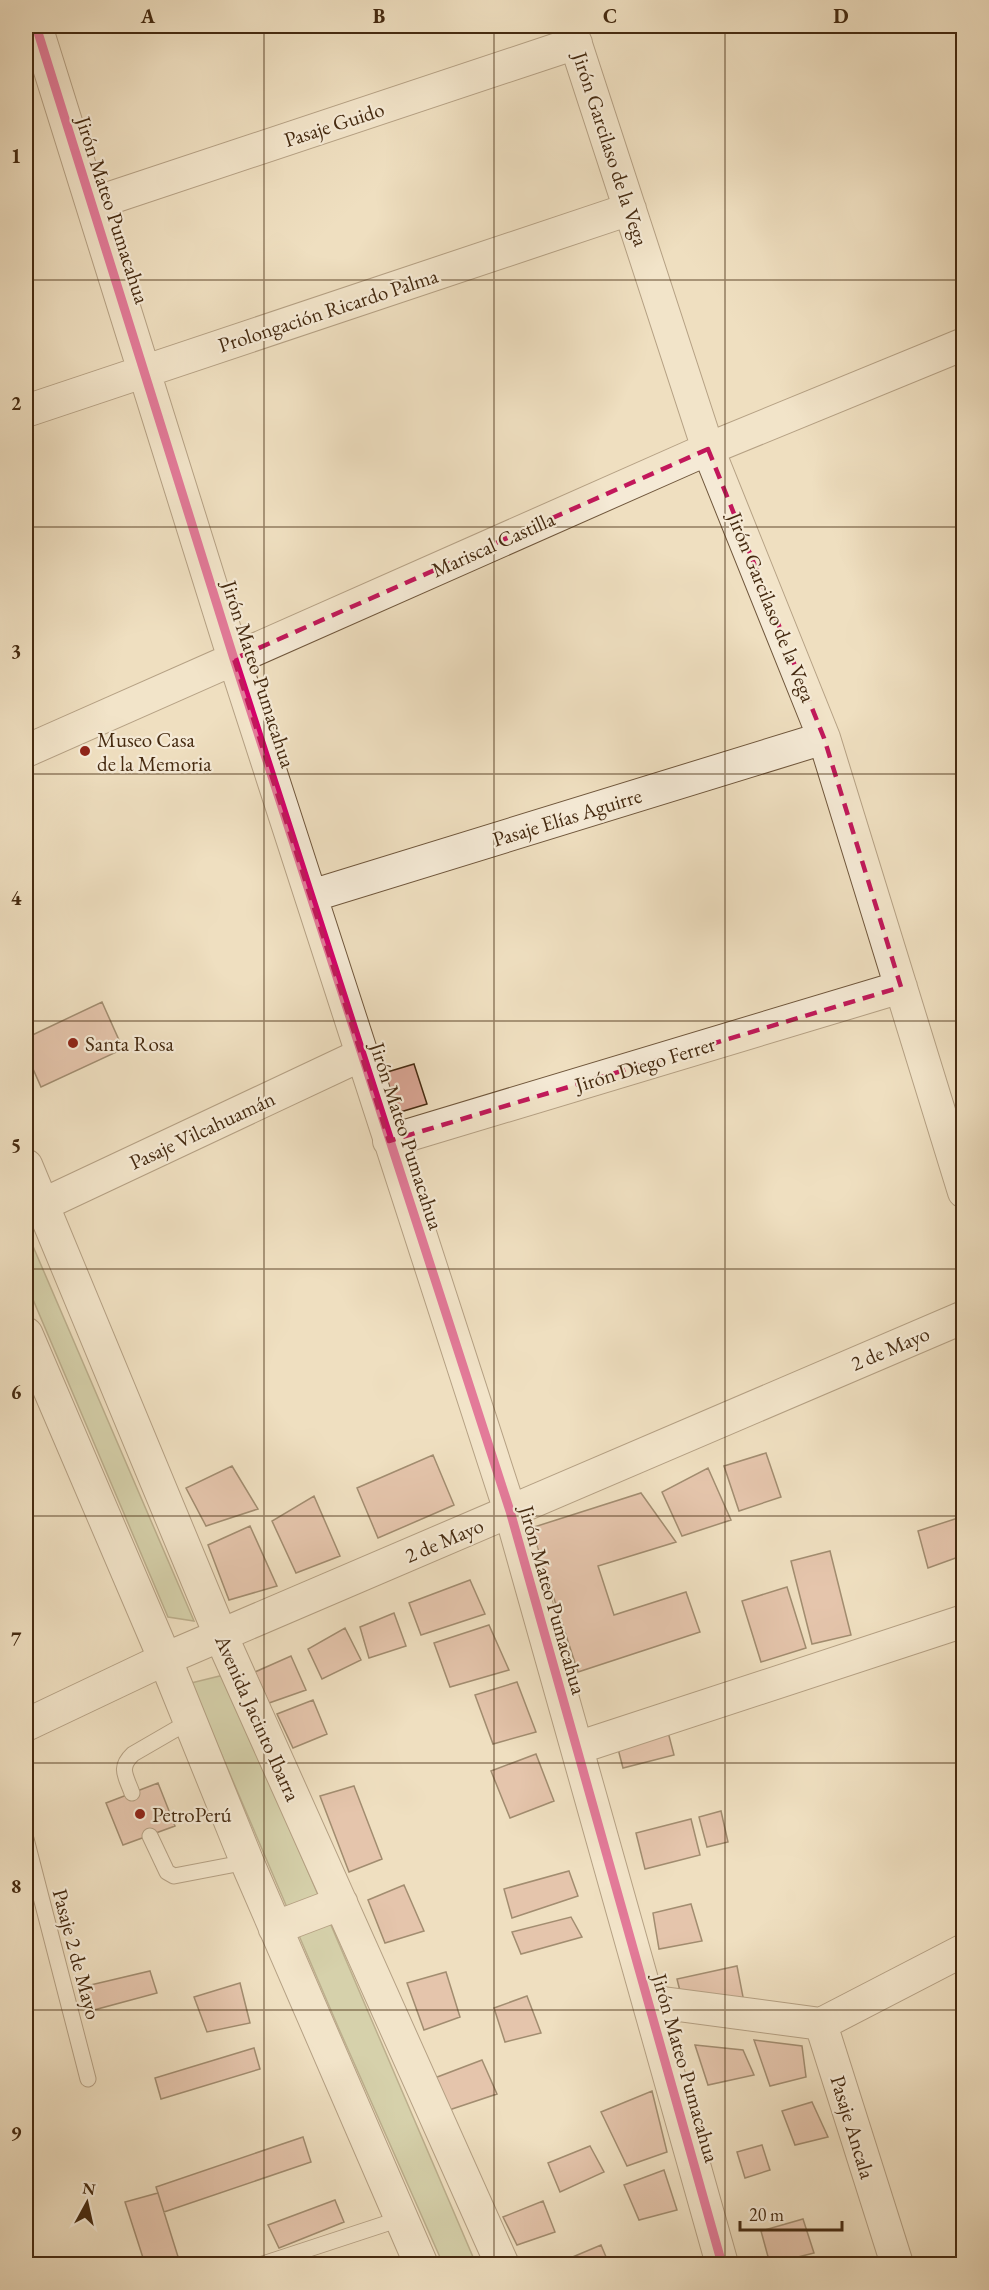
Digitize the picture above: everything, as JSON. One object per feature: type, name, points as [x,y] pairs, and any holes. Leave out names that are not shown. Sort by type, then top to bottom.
[{"type":"street","name":"Jirón Mateo Pumacahua","points":[[36,26],[234,659],[510,1511],[722,2265]]},
{"type":"street","name":"Pasaje Guido","points":[[92,204],[573,34]]},
{"type":"street","name":"Jirón Garcilaso de la Vega","points":[[573,34],[708,448],[824,738],[963,1192]]},
{"type":"street","name":"Prolongación Ricardo Palma","points":[[26,411],[630,209]]},
{"type":"street","name":"Mariscal Castilla","points":[[26,751],[708,448],[963,344]]},
{"type":"street","name":"Pasaje Elías Aguirre","points":[[311,896],[824,738]]},
{"type":"street","name":"Jirón Diego Ferrer","points":[[389,1141],[901,987]]},
{"type":"street","name":"Pasaje Vilcahuamán","points":[[42,1205],[361,1055]]},
{"type":"street","name":"Avenida Jacinto Ibarra","points":[[26,1166],[221,1636],[502,2265]]},
{"type":"street","name":"2 de Mayo","points":[[26,1725],[165,1659],[963,1317]]},
{"type":"street","points":[[26,1334],[165,1659],[275,1928],[421,2265]]},
{"type":"street","points":[[577,1748],[963,1621]]},
{"type":"street","points":[[275,1928],[341,1903]]},
{"type":"street","points":[[648,2001],[821,2024],[963,1950]]},
{"type":"street","name":"Pasaje Ancala","points":[[821,2024],[897,2265]]},
{"type":"lane","points":[[132,1793],[123,1768],[126,1761],[133,1754],[190,1721]]},
{"type":"lane","points":[[150,1836],[167,1872],[174,1876],[247,1862]]},
{"type":"lane","name":"Pasaje 2 de Mayo","points":[[26,1839],[88,2079]]},
{"type":"lane","points":[[263,2265],[400,2219]]},
{"type":"highlighted area","points":[[708,449],[824,738],[901,987],[389,1141],[234,659]]},
{"type":"green space","points":[[26,1230],[194,1621],[168,1617],[26,1283]]},
{"type":"green space","points":[[224,1675],[476,2264],[443,2264],[339,2029],[191,1683]]},
{"type":"building","name":"Santa Rosa","points":[[102,1002],[123,1049],[41,1087],[26,1053],[26,1038]]},
{"type":"building","points":[[414,1064],[427,1104],[397,1113],[384,1073]]},
{"type":"building","points":[[766,1453],[781,1497],[739,1511],[724,1466]]},
{"type":"building","points":[[433,1455],[454,1505],[378,1538],[357,1488]]},
{"type":"building","points":[[232,1466],[258,1509],[206,1526],[186,1488]]},
{"type":"building","points":[[708,1468],[731,1520],[682,1536],[662,1492]]},
{"type":"building","points":[[641,1493],[676,1542],[598,1566],[614,1615],[686,1592],[700,1632],[578,1672],[531,1528]]},
{"type":"building","points":[[314,1496],[340,1556],[296,1573],[272,1521]]},
{"type":"building","points":[[964,1516],[964,1555],[928,1568],[918,1531]]},
{"type":"building","points":[[250,1526],[277,1586],[229,1600],[208,1545]]},
{"type":"building","points":[[830,1551],[851,1635],[812,1644],[791,1561]]},
{"type":"building","points":[[470,1580],[485,1614],[421,1635],[409,1603]]},
{"type":"building","points":[[787,1587],[806,1648],[761,1662],[742,1601]]},
{"type":"building","points":[[394,1613],[406,1646],[369,1658],[360,1627]]},
{"type":"building","points":[[489,1625],[509,1670],[450,1687],[434,1643]]},
{"type":"building","points":[[345,1628],[361,1660],[322,1679],[308,1649]]},
{"type":"building","points":[[291,1656],[306,1690],[269,1703],[255,1672]]},
{"type":"building","points":[[517,1682],[536,1732],[493,1744],[475,1695]]},
{"type":"building","points":[[313,1700],[327,1734],[293,1748],[277,1714]]},
{"type":"building","points":[[668,1732],[674,1755],[623,1768],[617,1745]]},
{"type":"building","points":[[536,1754],[554,1801],[510,1818],[491,1771]]},
{"type":"building","name":"PetroPerú","points":[[158,1783],[175,1826],[123,1845],[106,1803]]},
{"type":"building","points":[[354,1786],[382,1859],[349,1872],[320,1796]]},
{"type":"building","points":[[721,1811],[728,1842],[707,1847],[699,1817]]},
{"type":"building","points":[[691,1819],[700,1855],[645,1869],[636,1833]]},
{"type":"building","points":[[569,1871],[578,1896],[512,1918],[504,1889]]},
{"type":"building","points":[[404,1885],[424,1931],[385,1943],[368,1900]]},
{"type":"building","points":[[691,1904],[702,1941],[659,1949],[653,1913]]},
{"type":"building","points":[[571,1917],[582,1937],[521,1954],[512,1932]]},
{"type":"building","points":[[737,1966],[744,2002],[680,1991],[677,1979]]},
{"type":"building","points":[[150,1971],[157,1993],[90,2011],[82,1987]]},
{"type":"building","points":[[446,1972],[460,2017],[424,2030],[407,1983]]},
{"type":"building","points":[[240,1983],[250,2023],[207,2032],[194,1997]]},
{"type":"building","points":[[527,1996],[541,2033],[505,2042],[494,2008]]},
{"type":"building","points":[[754,2040],[802,2046],[806,2077],[770,2086]]},
{"type":"building","points":[[695,2045],[743,2050],[754,2075],[708,2085]]},
{"type":"building","points":[[254,2048],[260,2069],[161,2099],[155,2078]]},
{"type":"building","points":[[482,2060],[497,2094],[449,2110],[432,2079]]},
{"type":"building","points":[[652,2091],[667,2152],[627,2166],[601,2112]]},
{"type":"building","points":[[812,2102],[828,2137],[795,2145],[782,2111]]},
{"type":"building","points":[[303,2137],[311,2162],[164,2212],[156,2187]]},
{"type":"building","points":[[762,2145],[770,2170],[745,2178],[737,2152]]},
{"type":"building","points":[[590,2146],[604,2172],[560,2192],[548,2163]]},
{"type":"building","points":[[664,2170],[677,2210],[639,2220],[624,2185]]},
{"type":"building","points":[[158,2193],[180,2263],[177,2264],[145,2264],[125,2202]]},
{"type":"building","points":[[335,2200],[344,2222],[279,2248],[268,2225]]},
{"type":"building","points":[[543,2201],[555,2232],[517,2245],[503,2217]]},
{"type":"building","points":[[803,2219],[814,2253],[770,2264],[761,2231]]},
{"type":"building","points":[[601,2245],[609,2264],[556,2264]]},
{"type":"cycle path","points":[[36,26],[234,659],[510,1511],[722,2264]]},
{"type":"place","name":"Museo Casa de la Memoria","points":[[85,751]]},
{"type":"place","name":"Santa Rosa","points":[[73,1043]]},
{"type":"place","name":"PetroPerú","points":[[140,1814]]}]
